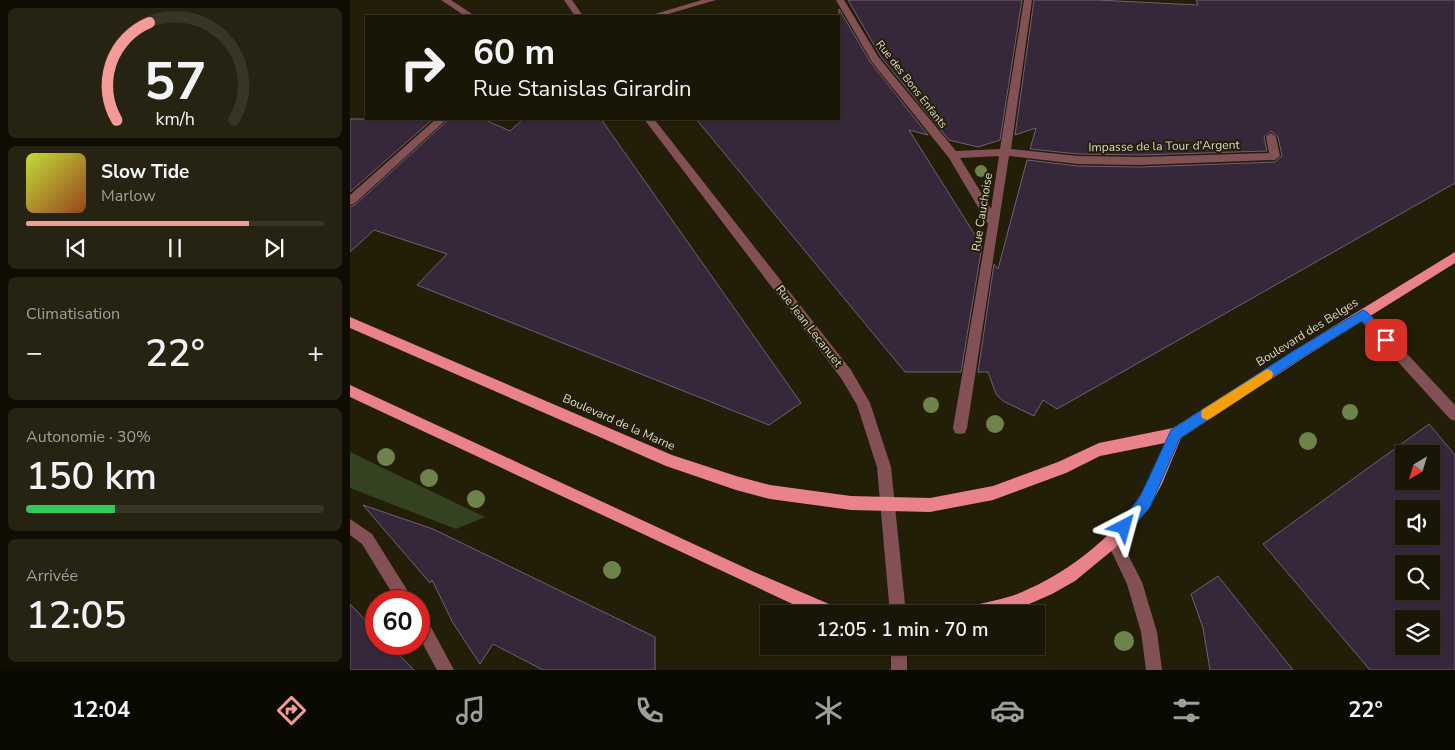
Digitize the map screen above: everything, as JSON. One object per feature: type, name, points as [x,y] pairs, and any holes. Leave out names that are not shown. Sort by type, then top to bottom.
[{"type":"main road","name":"Boulevard des Belges","points":[[888,504],[930,505],[980,497],[1061,468],[1099,450],[1176,434],[1299,354],[1455,257]]},
{"type":"main road","name":"Boulevard de la Marne","points":[[350,322],[671,462],[770,492],[852,503],[888,504]]},
{"type":"main road","points":[[350,391],[812,605]]},
{"type":"main road","points":[[1014,605],[1050,588],[1104,550],[1145,502],[1176,434]]},
{"type":"street","points":[[445,0],[469,15]]},
{"type":"street","points":[[568,0],[578,15]]},
{"type":"street","points":[[656,15],[712,0]]},
{"type":"street","name":"Rue des Bons Enfants","points":[[840,0],[875,60],[953,155],[994,224]]},
{"type":"street","name":"Rue Cauchoise","points":[[960,428],[994,224],[1028,0]]},
{"type":"street","points":[[350,201],[441,120]]},
{"type":"street","name":"Rue Jean Lecanuet","points":[[650,120],[846,374],[864,403],[884,467],[897,605]]},
{"type":"street","name":"Impasse de la Tour d'Argent","points":[[1005,152],[1078,160],[1140,161],[1275,156],[1271,137]]},
{"type":"street","points":[[953,155],[1005,152]]},
{"type":"street","points":[[1363,315],[1455,415]]},
{"type":"street","points":[[350,526],[367,539],[399,590]]},
{"type":"street","points":[[1113,540],[1136,590],[1149,632],[1154,670]]},
{"type":"street","points":[[430,642],[446,670]]},
{"type":"street","points":[[899,655],[899,670]]},
{"type":"green space","points":[[350,452],[485,517],[456,529],[350,488]]},
{"type":"building","points":[[848,0],[1022,0],[1000,140],[978,147],[949,140],[881,57]]},
{"type":"building","points":[[1034,0],[1097,0],[1198,5],[1196,0],[1455,0],[1455,183],[1057,409],[1043,400],[1034,416],[1003,401],[996,394],[988,372],[978,372],[994,264],[998,269],[1027,160],[1078,166],[1140,167],[1275,162],[1282,156],[1278,137],[1271,131],[1264,137],[1267,151],[1140,155],[1078,154],[1030,149],[1036,128],[1015,135]]},
{"type":"building","points":[[839,9],[871,63],[928,135],[909,130],[982,246],[961,372],[905,372],[697,120],[840,120]]},
{"type":"building","points":[[350,119],[432,120],[350,192]]},
{"type":"building","points":[[448,120],[485,120],[510,131],[522,120],[602,120],[801,403],[769,425],[417,285],[447,254],[374,230],[350,252],[350,207],[355,205]]},
{"type":"building","points":[[1429,424],[1455,455],[1455,670],[1370,670],[1263,544],[1395,449],[1395,490],[1440,490],[1440,445],[1400,445]]},
{"type":"building","points":[[363,505],[433,529],[655,637],[655,670],[543,670],[493,644],[480,664],[453,623],[432,580],[430,583]]},
{"type":"building","points":[[1218,576],[1293,670],[1210,670],[1203,628],[1191,594]]},
{"type":"building","points":[[350,604],[365,620],[365,655],[400,655],[414,670],[350,670]]},
{"type":"slow traffic","points":[[1207,414],[1267,374]]},
{"type":"route","points":[[1124,527],[1145,502],[1176,434],[1363,315],[1386,340]]}]
